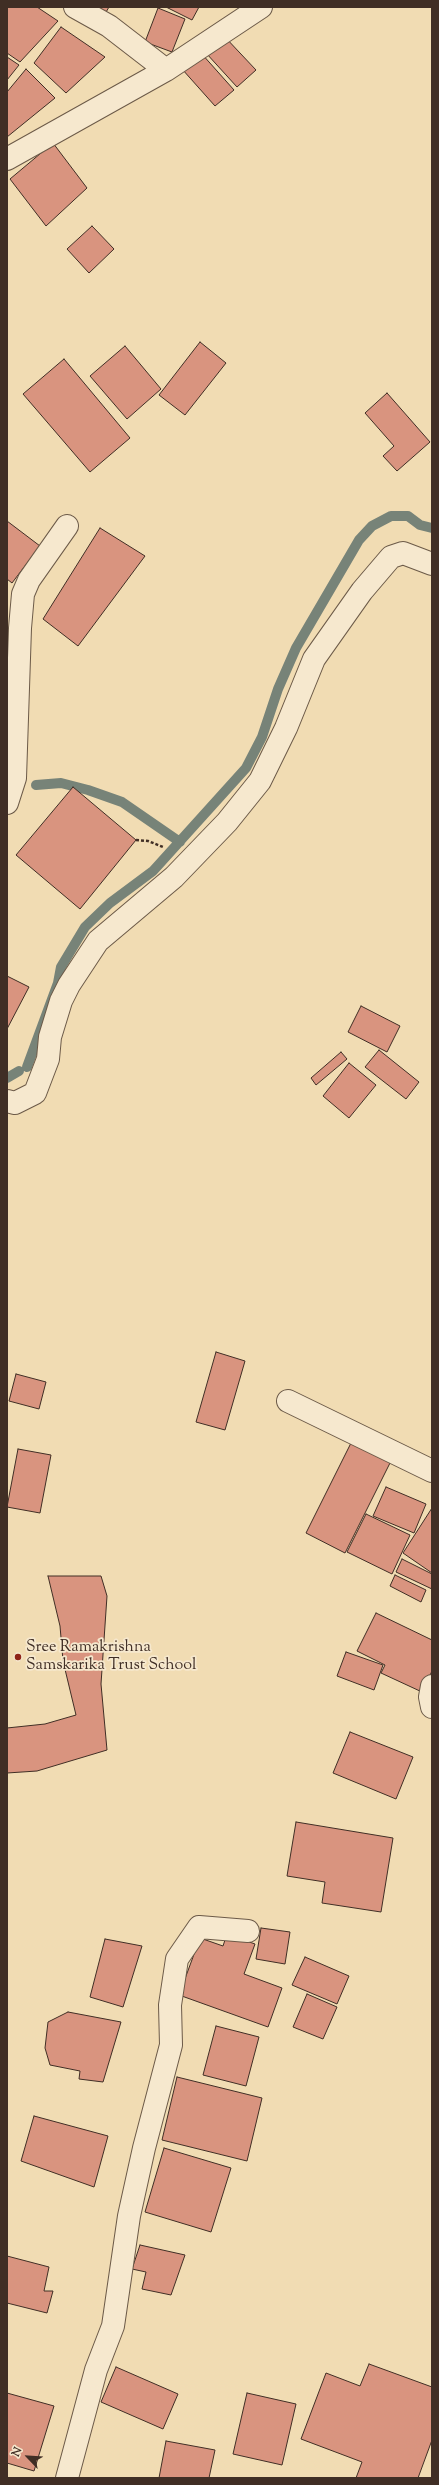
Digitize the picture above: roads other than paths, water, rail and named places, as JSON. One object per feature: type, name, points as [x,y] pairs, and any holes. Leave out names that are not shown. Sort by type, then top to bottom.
[{"type":"street","points":[[75,7],[109,26],[166,70]]},
{"type":"street","points":[[7,159],[166,70],[261,7]]},
{"type":"street","points":[[7,803],[15,778],[11,758],[23,594],[29,580],[67,526]]},
{"type":"street","points":[[7,1101],[15,1103],[35,1093],[48,1060],[50,1037],[61,1001],[69,985],[98,941],[174,877],[226,822],[260,781],[286,728],[314,659],[362,591],[391,557],[402,553],[432,564]]},
{"type":"street","points":[[288,1401],[432,1471]]},
{"type":"street","points":[[432,1686],[430,1697],[432,1707]]},
{"type":"street","points":[[67,2478],[96,2370],[113,2326],[129,2216],[144,2148],[171,2045],[170,2005],[177,1959],[199,1927],[248,1931]]},
{"type":"waterway","points":[[27,1067],[58,983],[61,967],[85,927],[110,903],[153,871],[246,768],[262,737],[278,689],[296,648],[359,540],[372,526],[391,516],[408,516],[420,525],[432,528]]},
{"type":"waterway","points":[[36,785],[61,783],[88,790],[122,802],[180,842]]},
{"type":"waterway","points":[[7,1078],[19,1071]]},
{"type":"place","name":"Sree Ramakrishna Samskarika Trust School","points":[[18,1657]]}]
